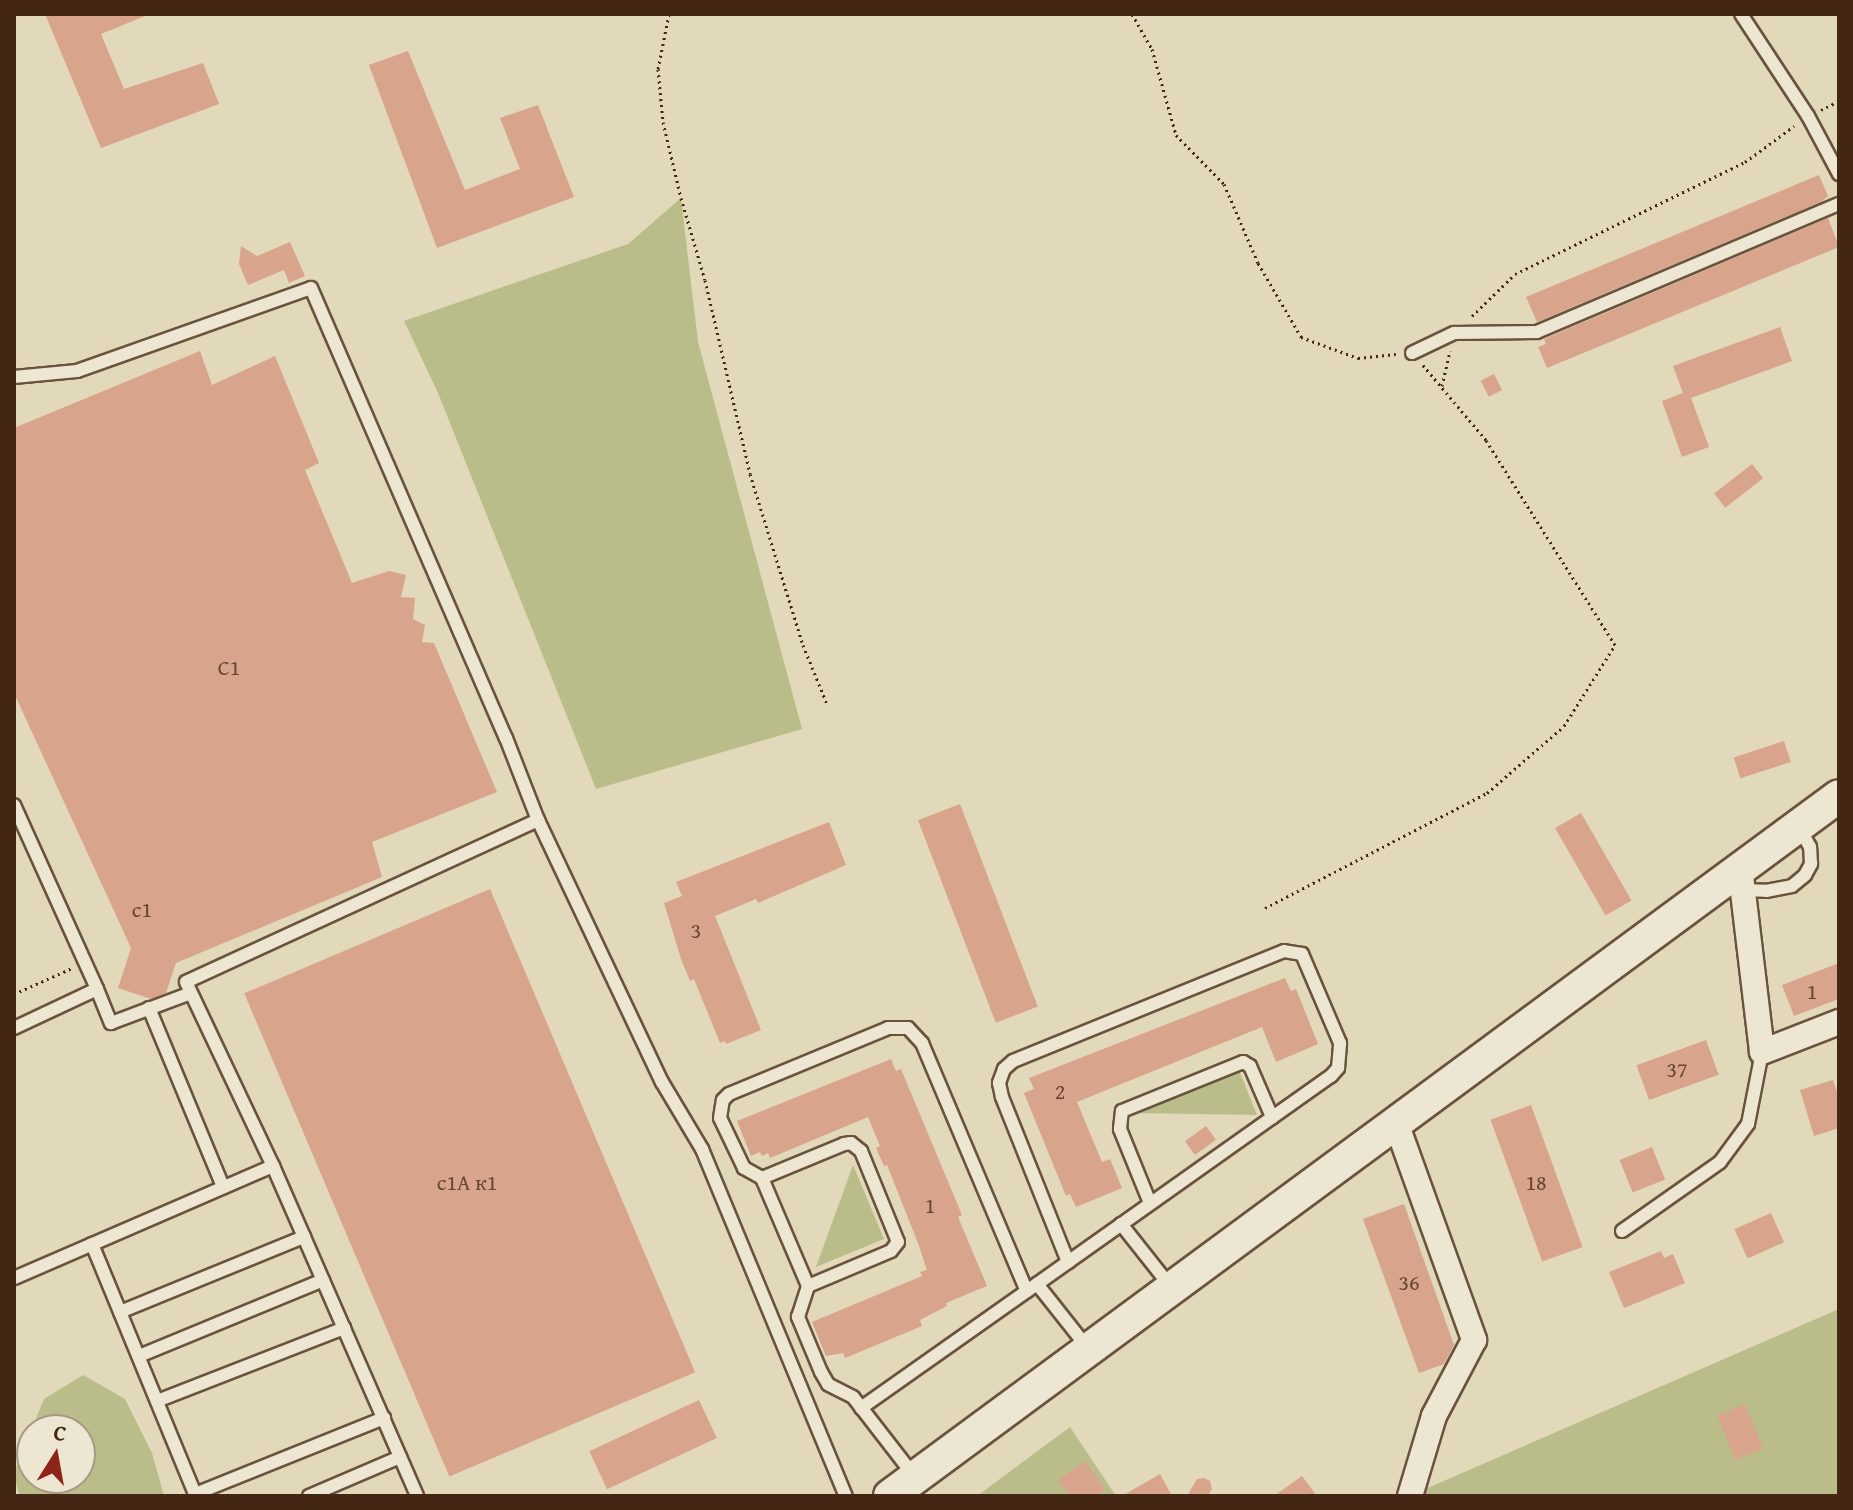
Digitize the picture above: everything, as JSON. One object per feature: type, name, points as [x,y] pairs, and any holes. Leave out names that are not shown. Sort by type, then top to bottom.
[{"type":"street","points":[[903,1487],[1395,1120],[1741,878],[1798,825],[1839,796]]},
{"type":"street","points":[[1741,878],[1762,1052],[1839,1022]]},
{"type":"street","points":[[1395,1120],[1474,1340],[1434,1416],[1410,1496]]},
{"type":"lane","points":[[1741,14],[1808,116],[1839,174]]},
{"type":"lane","points":[[1412,353],[1454,333],[1537,332],[1839,204]]},
{"type":"lane","points":[[14,377],[77,371],[311,288],[500,724],[538,820],[662,1082],[702,1149],[846,1496]]},
{"type":"lane","points":[[14,805],[111,1023],[191,993]]},
{"type":"lane","points":[[417,1496],[273,1166],[186,982],[538,820]]},
{"type":"lane","points":[[1741,878],[1766,891],[1792,886],[1805,875],[1811,864],[1810,847],[1798,825]]},
{"type":"lane","points":[[861,1408],[1068,1262],[1150,1203],[1331,1076],[1342,1056],[1306,961],[1294,950],[1013,1061],[1004,1069],[999,1083],[1002,1097],[1068,1262]]},
{"type":"lane","points":[[14,1028],[97,989]]},
{"type":"lane","points":[[149,1008],[223,1187]]},
{"type":"lane","points":[[903,1487],[861,1408],[853,1397],[828,1384],[821,1372],[798,1317],[808,1286],[762,1178],[744,1168],[738,1160],[720,1118],[723,1100],[888,1028],[908,1028],[922,1043],[1032,1287],[1088,1349]]},
{"type":"lane","points":[[1622,1231],[1720,1162],[1748,1124],[1762,1052]]},
{"type":"lane","points":[[1150,1203],[1120,1129],[1122,1111],[1243,1062],[1250,1066],[1272,1117]]},
{"type":"lane","points":[[762,1178],[844,1144],[851,1143],[861,1151],[898,1242],[891,1251],[808,1286]]},
{"type":"lane","points":[[14,1278],[273,1166]]},
{"type":"lane","points":[[1121,1224],[1171,1287]]},
{"type":"lane","points":[[120,1312],[304,1237]]},
{"type":"lane","points":[[92,1244],[195,1495],[384,1418]]},
{"type":"lane","points":[[139,1356],[323,1280]]},
{"type":"lane","points":[[157,1401],[344,1328]]},
{"type":"lane","points":[[309,1496],[400,1457]]},
{"type":"path","points":[[669,14],[658,69],[663,122],[705,280],[750,474],[803,645],[827,704]]},
{"type":"path","points":[[1132,14],[1152,49],[1176,135],[1224,184],[1258,263],[1301,337],[1358,358],[1412,353],[1486,440],[1615,645],[1564,726],[1487,793],[1265,908]]},
{"type":"path","points":[[1442,386],[1454,333],[1515,274],[1745,162],[1808,116]]},
{"type":"path","points":[[14,994],[85,962]]},
{"type":"green space","points":[[681,198],[698,342],[802,729],[596,789],[438,393],[404,321],[628,244]]},
{"type":"green space","points":[[1239,1070],[1257,1115],[1134,1113]]},
{"type":"green space","points":[[853,1165],[884,1239],[816,1267]]},
{"type":"green space","points":[[1839,1309],[1839,1496],[1426,1496],[1423,1490]]},
{"type":"green space","points":[[83,1375],[125,1399],[152,1453],[164,1496],[19,1496],[96,1494],[96,1414],[38,1414],[44,1399]]},
{"type":"green space","points":[[1070,1427],[1116,1496],[977,1496]]},
{"type":"building","points":[[45,14],[150,14],[101,34],[124,89],[203,63],[219,104],[101,148]]},
{"type":"building","points":[[408,51],[465,190],[520,169],[500,118],[538,105],[574,197],[437,248],[369,65]]},
{"type":"building","points":[[1819,175],[1828,196],[1821,202],[1537,322],[1526,297]]},
{"type":"building","points":[[1828,218],[1839,247],[1547,368],[1538,347],[1546,344],[1544,339]]},
{"type":"building","points":[[290,242],[305,276],[289,283],[284,270],[248,285],[239,264],[241,246],[257,256]]},
{"type":"building","points":[[1780,327],[1792,361],[1691,398],[1709,447],[1682,457],[1662,401],[1683,393],[1673,366]]},
{"type":"building","points":[[200,351],[212,385],[275,356],[319,463],[305,470],[352,583],[389,571],[406,575],[401,597],[415,598],[413,619],[425,625],[422,642],[434,643],[497,792],[372,842],[382,877],[176,963],[166,993],[151,999],[118,988],[131,948],[14,693],[14,428]]},
{"type":"building","points":[[1494,374],[1502,390],[1489,397],[1481,381]]},
{"type":"building","points":[[1752,464],[1763,478],[1725,508],[1714,494]]},
{"type":"building","points":[[1784,741],[1791,762],[1740,778],[1734,757]]},
{"type":"building","points":[[960,804],[1038,1007],[996,1023],[918,820]]},
{"type":"building","points":[[1581,813],[1632,900],[1606,915],[1555,828]]},
{"type":"building","points":[[829,822],[846,865],[758,903],[756,899],[715,916],[761,1030],[726,1044],[725,1041],[720,1043],[694,979],[690,981],[681,959],[664,903],[682,896],[676,882]]},
{"type":"building","points":[[490,889],[695,1372],[449,1477],[244,993]]},
{"type":"building","points":[[1839,963],[1839,999],[1794,1016],[1782,985]]},
{"type":"building","points":[[1285,978],[1291,991],[1296,989],[1318,1044],[1276,1062],[1262,1027],[1077,1102],[1102,1162],[1110,1159],[1122,1188],[1076,1207],[1070,1194],[1066,1196],[1024,1093],[1034,1089],[1029,1078]]},
{"type":"building","points":[[1706,1040],[1719,1075],[1649,1100],[1636,1065]]},
{"type":"building","points":[[891,1059],[896,1071],[901,1069],[962,1215],[958,1217],[987,1286],[946,1303],[947,1306],[920,1320],[922,1326],[845,1358],[843,1353],[826,1356],[812,1322],[922,1276],[920,1272],[927,1270],[918,1243],[887,1165],[884,1166],[876,1148],[880,1146],[868,1117],[770,1158],[768,1153],[762,1156],[760,1152],[751,1156],[737,1121]]},
{"type":"building","points":[[1833,1080],[1839,1098],[1839,1128],[1814,1136],[1800,1090]]},
{"type":"building","points":[[1531,1105],[1583,1247],[1542,1262],[1491,1120]]},
{"type":"building","points":[[1206,1126],[1216,1140],[1195,1155],[1185,1141]]},
{"type":"building","points":[[1652,1147],[1665,1179],[1633,1193],[1620,1160]]},
{"type":"building","points":[[1404,1204],[1454,1345],[1444,1364],[1419,1373],[1363,1219]]},
{"type":"building","points":[[1771,1213],[1784,1242],[1747,1259],[1734,1229]]},
{"type":"building","points":[[1661,1251],[1664,1258],[1673,1254],[1685,1283],[1624,1308],[1609,1272]]},
{"type":"building","points":[[699,1400],[717,1438],[607,1489],[589,1451]]},
{"type":"building","points":[[1745,1404],[1763,1449],[1735,1460],[1717,1415]]},
{"type":"building","points":[[1085,1461],[1105,1489],[1095,1496],[1070,1496],[1058,1480]]},
{"type":"building","points":[[1160,1474],[1172,1496],[1122,1496]]},
{"type":"building","points":[[1302,1476],[1317,1496],[1274,1496]]},
{"type":"building","points":[[1197,1479],[1210,1481],[1212,1489],[1208,1496],[1187,1496]]}]
